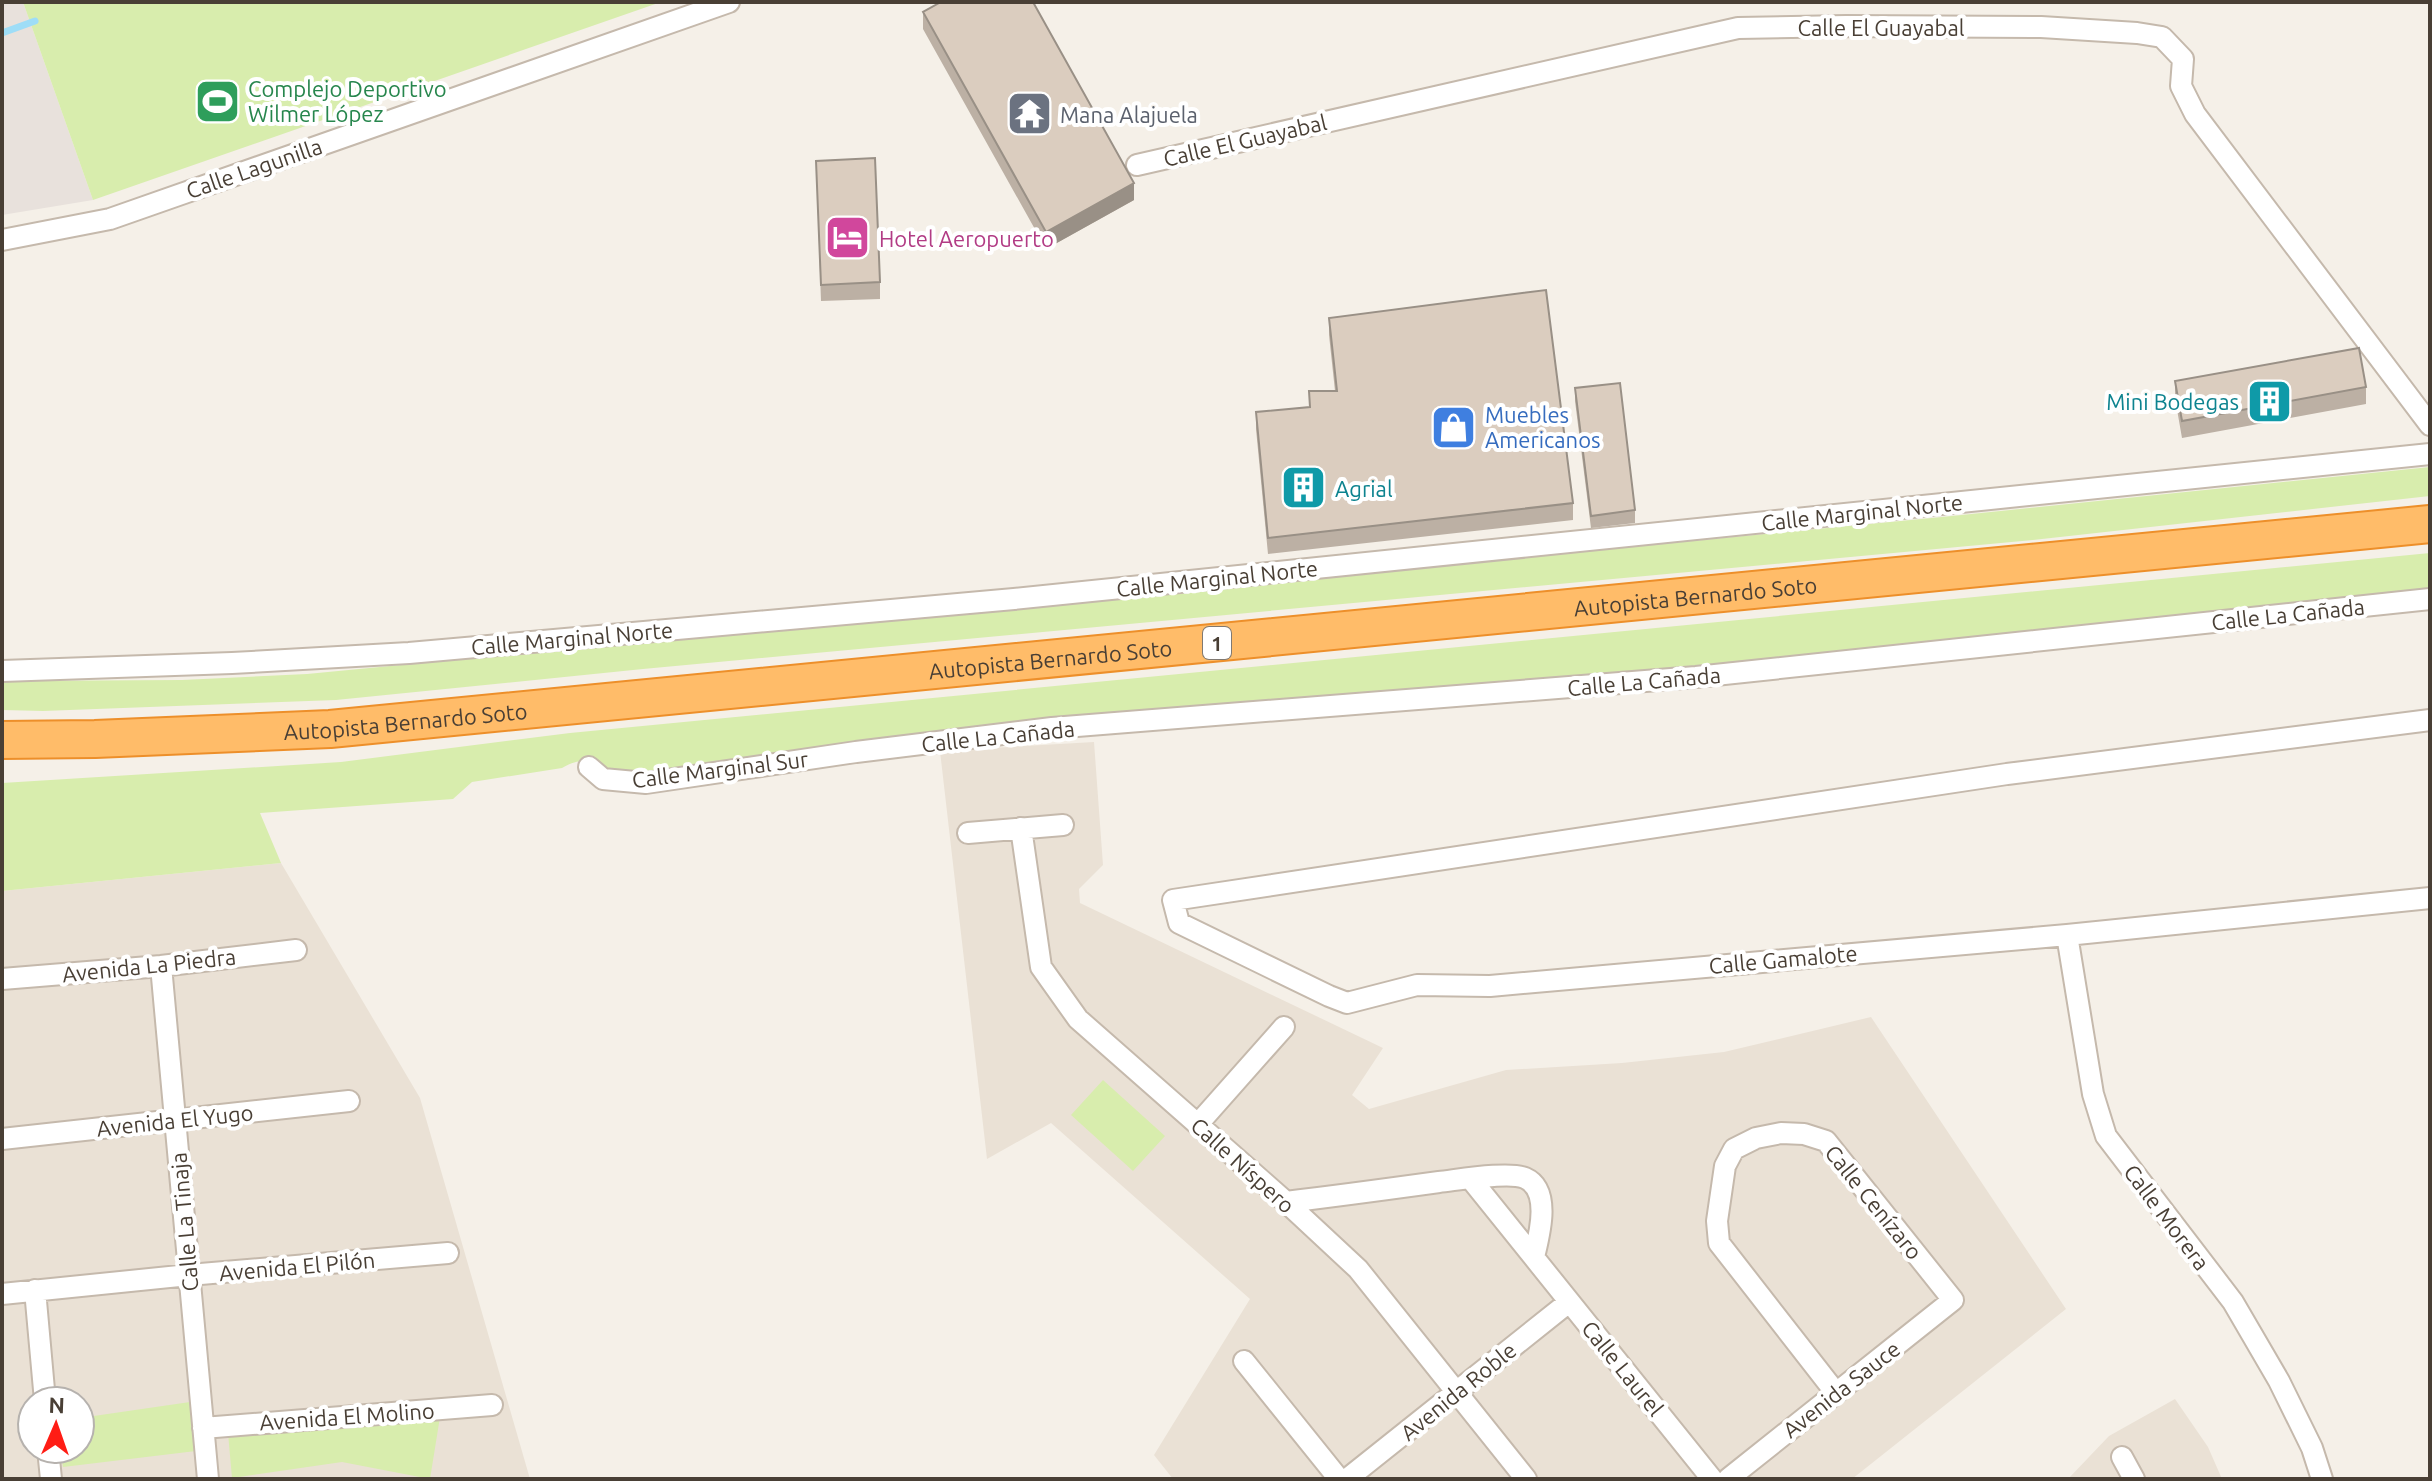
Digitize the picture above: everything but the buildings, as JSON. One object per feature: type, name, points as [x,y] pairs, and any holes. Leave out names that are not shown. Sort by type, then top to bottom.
[{"type":"highway","name":"Autopista Bernardo Soto","points":[[2,740],[330,729],[2430,524]]},
{"type":"street","name":"Calle Lagunilla","points":[[2,240],[110,219],[729,2]]},
{"type":"street","name":"Calle El Guayabal","points":[[1137,165],[1738,28],[2041,27],[2162,37],[2183,59],[2181,86],[2195,114],[2430,425]]},
{"type":"street","name":"Calle Marginal Norte","points":[[2,671],[232,663],[441,650],[1046,596],[2430,454]]},
{"type":"street","name":"Calle La Cañada","points":[[856,752],[1052,728],[1696,677],[2430,599]]},
{"type":"street","name":"Calle Gamalote","points":[[2430,720],[2007,774],[1173,900],[1179,923],[1347,1003],[1417,985],[1490,986],[2067,935],[2430,898]]},
{"type":"street","name":"Calle Marginal Sur","points":[[589,767],[603,779],[646,783],[856,752]]},
{"type":"street","points":[[968,833],[1063,825]]},
{"type":"street","name":"Calle Níspero","points":[[1021,828],[1041,967],[1078,1019],[1358,1269],[1526,1479]]},
{"type":"street","name":"Calle Morera","points":[[2067,935],[2093,1094],[2106,1136],[2233,1302],[2279,1381],[2312,1448],[2322,1479]]},
{"type":"street","name":"Avenida La Piedra","points":[[2,979],[161,966],[296,950]]},
{"type":"street","name":"Calle La Tinaja","points":[[161,966],[208,1479]]},
{"type":"street","points":[[1198,1124],[1284,1027]]},
{"type":"street","name":"Avenida El Yugo","points":[[2,1139],[349,1101]]},
{"type":"street","name":"Calle Cenízaro","points":[[1836,1393],[1719,1243],[1717,1221],[1725,1166],[1734,1149],[1756,1138],[1781,1133],[1804,1134],[1826,1141],[1953,1300]]},
{"type":"street","points":[[1286,1202],[1470,1178],[1511,1175],[1526,1178],[1537,1189],[1541,1206],[1541,1231],[1534,1257]]},
{"type":"street","name":"Calle Laurel","points":[[1470,1178],[1712,1479]]},
{"type":"street","name":"Avenida El Pilón","points":[[2,1294],[448,1253]]},
{"type":"street","points":[[35,1290],[44,1385]]},
{"type":"street","name":"Avenida Sauce","points":[[1728,1479],[1953,1300]]},
{"type":"street","name":"Avenida Roble","points":[[1347,1479],[1569,1302]]},
{"type":"street","points":[[1244,1361],[1339,1479]]},
{"type":"street","name":"Avenida El Molino","points":[[203,1428],[492,1405]]},
{"type":"street","points":[[2122,1457],[2134,1479]]},
{"type":"shaded area","points":[[2,2],[23,2],[93,200],[2,215]]},
{"type":"shaded area","points":[[1094,742],[1103,865],[1079,889],[1080,903],[1383,1048],[1352,1095],[1369,1109],[1506,1070],[1622,1063],[1724,1052],[1871,1017],[2066,1309],[1852,1479],[1173,1479],[1154,1455],[1250,1299],[1051,1123],[987,1159],[940,751]]},
{"type":"shaded area","points":[[281,863],[420,1098],[530,1479],[2,1479],[2,891]]},
{"type":"shaded area","points":[[2175,1399],[2208,1447],[2222,1479],[2068,1479],[2109,1436]]},
{"type":"green space","name":"Complejo Deportivo Wilmer López","points":[[23,2],[661,2],[93,200]]},
{"type":"green space","points":[[2430,467],[2430,496],[2033,540],[336,700],[2,710],[2,681],[182,680],[307,674],[1942,517]]},
{"type":"green space","points":[[2430,553],[2430,590],[2016,633],[1712,669],[638,778],[618,776],[592,763],[580,761],[562,768],[472,782],[453,799],[260,813],[281,863],[2,891],[2,783],[341,762],[570,733]]},
{"type":"green space","points":[[1103,1080],[1165,1136],[1133,1171],[1071,1115]]},
{"type":"green space","points":[[190,1402],[196,1451],[96,1463],[96,1416]]},
{"type":"green space","points":[[440,1417],[430,1479],[342,1462],[232,1478],[228,1433]]},
{"type":"waterway","points":[[2,33],[35,21]]},
{"type":"place","name":"Complejo Deportivo Wilmer López","points":[[217,101]]},
{"type":"place","name":"Mana Alajuela","points":[[1029,114]]},
{"type":"place","name":"Hotel Aeropuerto","points":[[848,238]]},
{"type":"place","name":"Mini Bodegas","points":[[2270,401]]},
{"type":"place","name":"Muebles Americanos","points":[[1454,427]]},
{"type":"place","name":"Agrial","points":[[1304,488]]}]
